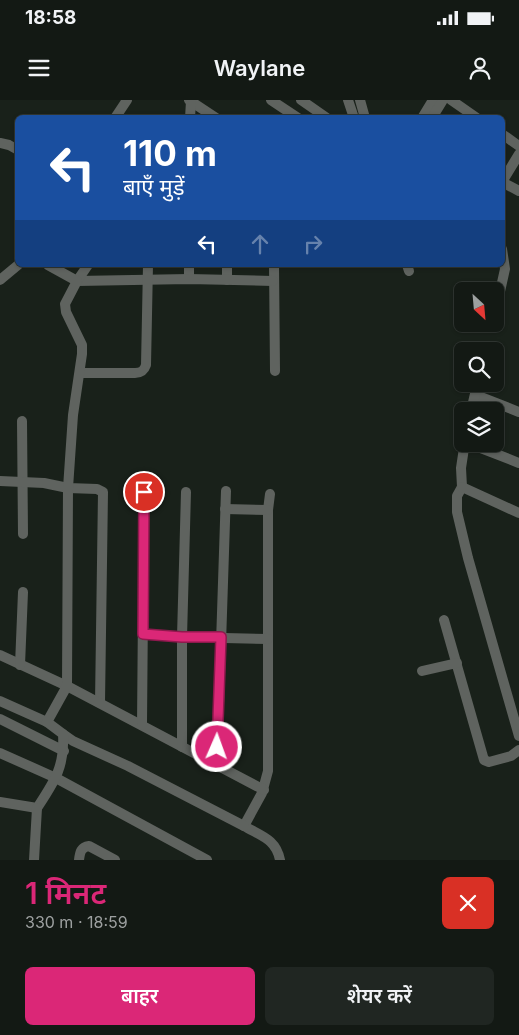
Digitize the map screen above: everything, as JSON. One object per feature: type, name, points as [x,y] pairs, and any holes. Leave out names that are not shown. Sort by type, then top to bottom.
[{"type":"street","points":[[117,115],[127,100]]},
{"type":"street","points":[[190,100],[190,115]]},
{"type":"street","points":[[190,100],[212,115]]},
{"type":"street","points":[[271,100],[294,115]]},
{"type":"street","points":[[348,100],[353,115]]},
{"type":"street","points":[[360,100],[364,115]]},
{"type":"street","points":[[364,115],[371,100]]},
{"type":"street","points":[[424,115],[433,100]]},
{"type":"street","points":[[434,115],[443,100]]},
{"type":"street","points":[[451,100],[473,115]]},
{"type":"street","points":[[303,101],[323,115]]},
{"type":"street","points":[[505,136],[519,145]]},
{"type":"street","points":[[0,143],[15,148]]},
{"type":"street","points":[[505,177],[519,154]]},
{"type":"street","points":[[505,184],[519,191]]},
{"type":"street","points":[[503,282],[506,269],[505,264]]},
{"type":"street","points":[[0,280],[16,267]]},
{"type":"street","points":[[52,267],[77,281],[189,279],[274,281]]},
{"type":"street","points":[[47,722],[67,686],[68,488],[73,415],[80,373],[82,345],[66,312],[65,304],[87,267]]},
{"type":"street","points":[[80,373],[140,373],[145,369],[148,267]]},
{"type":"street","points":[[189,267],[189,279]]},
{"type":"street","points":[[227,267],[227,280]]},
{"type":"street","points":[[274,267],[275,371]]},
{"type":"street","points":[[474,402],[477,391],[499,402]]},
{"type":"street","points":[[504,404],[519,412]]},
{"type":"street","points":[[22,421],[23,534]]},
{"type":"street","points":[[464,452],[461,468],[462,487],[456,496],[457,512],[468,558],[519,736]]},
{"type":"street","points":[[491,452],[519,463]]},
{"type":"street","points":[[0,481],[44,483],[68,488],[97,488],[103,492],[100,703]]},
{"type":"street","points":[[462,487],[519,512]]},
{"type":"street","points":[[217,765],[226,491]]},
{"type":"street","points":[[142,725],[144,492]]},
{"type":"street","points":[[182,747],[182,637],[186,492]]},
{"type":"street","points":[[244,826],[264,790],[268,771],[268,510],[270,494]]},
{"type":"street","points":[[225,509],[268,510]]},
{"type":"street","points":[[20,665],[23,592]]},
{"type":"street","points":[[444,620],[484,760],[489,762],[511,756],[519,750]]},
{"type":"street","points":[[143,634],[268,639]]},
{"type":"street","points":[[0,655],[67,686],[264,790]]},
{"type":"street","points":[[422,672],[457,663]]},
{"type":"street","points":[[0,701],[47,722],[73,741],[128,766],[271,841],[280,860]]},
{"type":"street","points":[[0,719],[64,750]]},
{"type":"street","points":[[34,860],[37,808],[56,778],[64,750],[63,734]]},
{"type":"street","points":[[0,753],[56,778],[194,857],[207,860]]},
{"type":"street","points":[[0,802],[37,808]]},
{"type":"street","points":[[79,860],[81,850],[89,846],[115,860]]},
{"type":"route","points":[[144,492],[143,634],[221,637],[217,747]]}]
